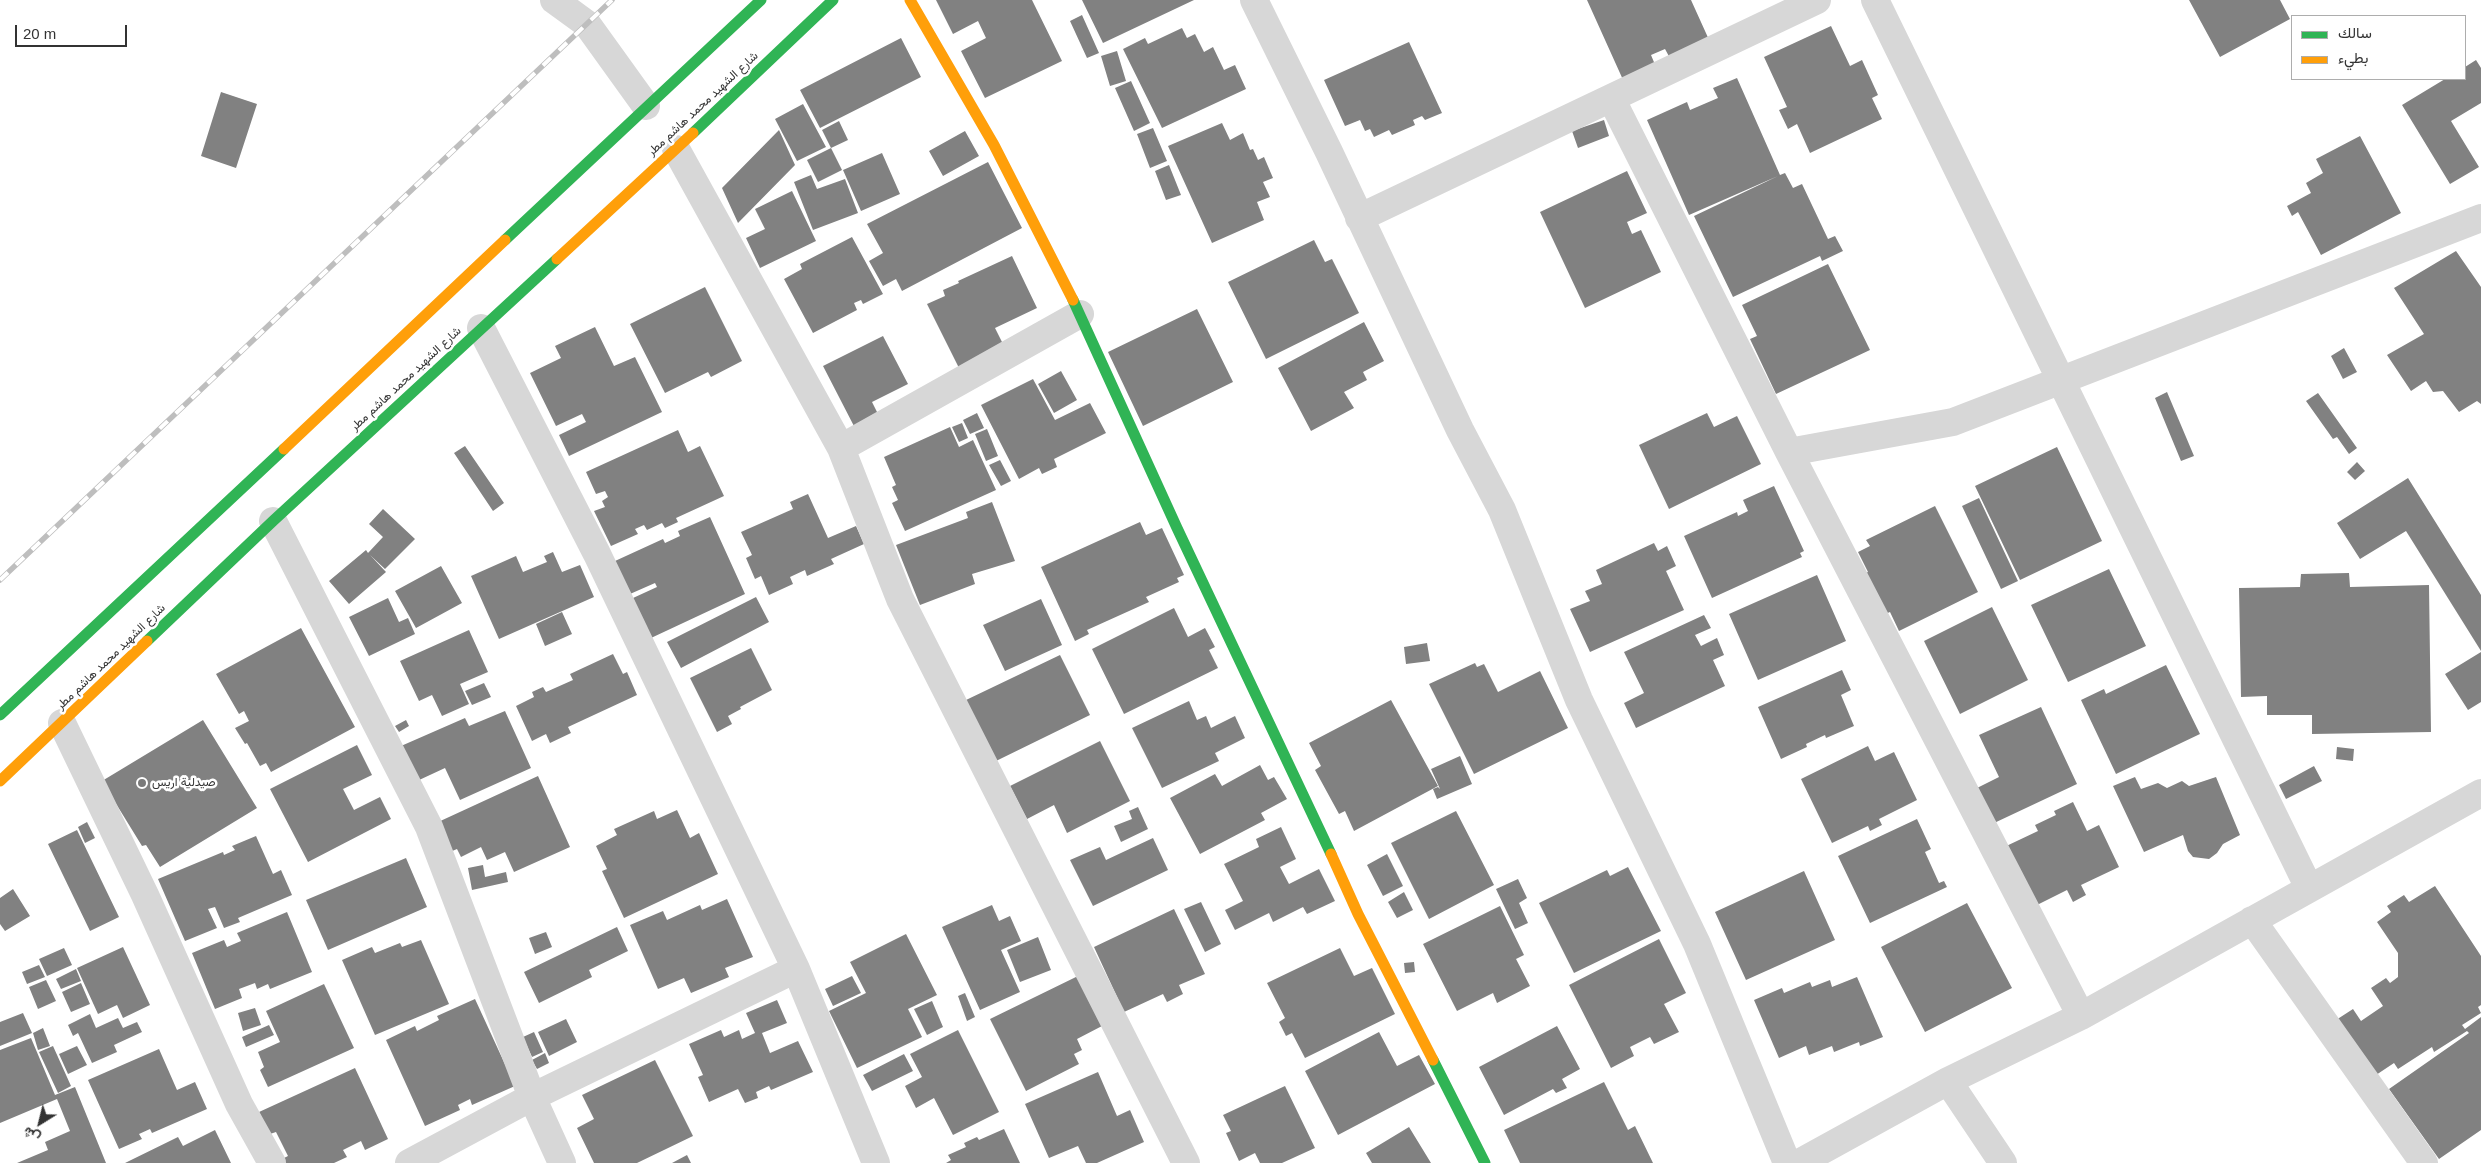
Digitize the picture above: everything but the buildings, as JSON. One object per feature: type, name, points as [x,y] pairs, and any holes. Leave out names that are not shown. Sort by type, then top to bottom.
[{"type":"main road","points":[[0,715],[646,106],[762,0]]},
{"type":"main road","name":"شارع الشهيد محمد هاشم مطر","points":[[0,781],[273,522],[676,149],[833,0]]},
{"type":"main road","points":[[910,0],[994,145],[1080,314],[1177,528],[1284,749],[1358,914],[1485,1163]]},
{"type":"street","points":[[1254,0],[1329,152],[1460,430],[1502,510],[1579,700],[1697,944],[1787,1163]]},
{"type":"street","points":[[1359,218],[1817,0]]},
{"type":"street","points":[[1875,0],[2309,888]]},
{"type":"street","points":[[559,1],[587,24],[646,106]]},
{"type":"street","points":[[1611,98],[1790,452],[2081,1016]]},
{"type":"street","points":[[676,149],[841,448],[900,599],[1186,1163]]},
{"type":"street","points":[[1790,452],[1953,422],[2481,218]]},
{"type":"street","points":[[841,448],[1080,314]]},
{"type":"street","points":[[481,328],[597,554],[796,969],[876,1163]]},
{"type":"street","points":[[273,522],[429,827],[532,1097],[562,1163]]},
{"type":"street","points":[[62,723],[144,895],[239,1104],[272,1163]]},
{"type":"street","points":[[1799,1163],[1948,1081],[2081,1016],[2481,793]]},
{"type":"street","points":[[2252,920],[2424,1163]]},
{"type":"street","points":[[409,1163],[532,1097],[796,969]]},
{"type":"street","points":[[1948,1081],[2003,1163]]},
{"type":"railway","points":[[0,580],[612,0]]},
{"type":"traffic: fast","points":[[505,240],[761,0]]},
{"type":"traffic: fast","points":[[693,133],[833,0]]},
{"type":"traffic: fast","points":[[147,641],[273,521],[557,259]]},
{"type":"traffic: fast","points":[[1073,300],[1177,528],[1331,854]]},
{"type":"traffic: fast","points":[[0,715],[284,449]]},
{"type":"traffic: fast","points":[[1433,1060],[1485,1163]]},
{"type":"traffic: slow","points":[[910,0],[994,145],[1073,300]]},
{"type":"traffic: slow","points":[[557,259],[693,133]]},
{"type":"traffic: slow","points":[[284,449],[505,240]]},
{"type":"traffic: slow","points":[[0,781],[147,641]]},
{"type":"traffic: slow","points":[[1331,854],[1358,914],[1433,1060]]},
{"type":"place","name":"صيدلية اريس","points":[[142,783]]}]
